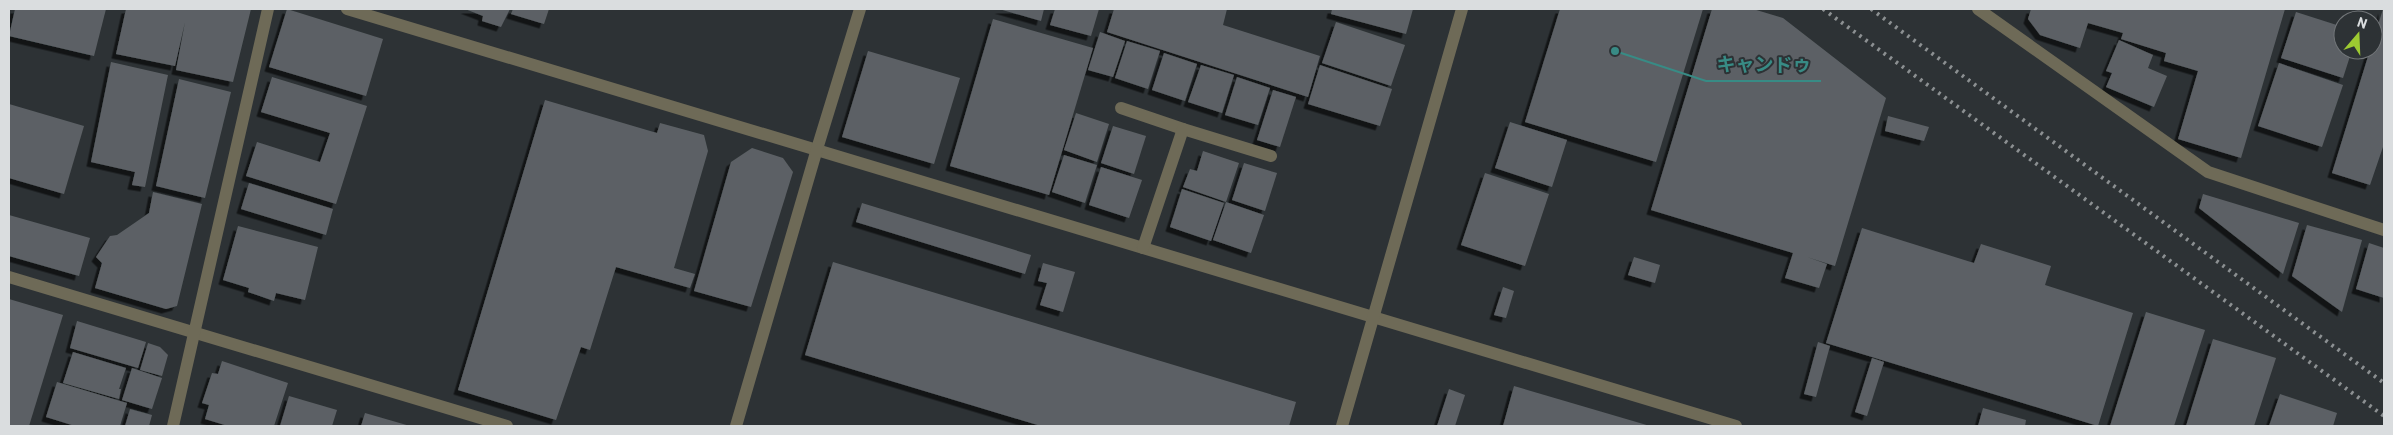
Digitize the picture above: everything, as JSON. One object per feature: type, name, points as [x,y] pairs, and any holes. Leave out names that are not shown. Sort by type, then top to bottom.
[{"type":"street","points":[[174,426],[268,9]]},
{"type":"street","points":[[347,9],[1736,426]]},
{"type":"street","points":[[736,426],[860,9]]},
{"type":"street","points":[[1342,426],[1462,9]]},
{"type":"street","points":[[1978,9],[2208,172],[2384,230]]},
{"type":"street","points":[[1121,108],[1271,156]]},
{"type":"street","points":[[1143,248],[1183,129]]},
{"type":"street","points":[[9,277],[508,426]]},
{"type":"building","points":[[15,9],[106,9],[94,56],[9,36]]},
{"type":"building","points":[[126,9],[251,9],[233,82],[176,70],[185,22],[175,66],[116,54]]},
{"type":"building","points":[[287,9],[383,39],[366,96],[269,67]]},
{"type":"building","points":[[465,9],[510,9],[501,27],[482,21],[483,16]]},
{"type":"building","points":[[513,9],[549,9],[544,24],[511,14]]},
{"type":"building","points":[[999,9],[1044,9],[1041,21]]},
{"type":"building","points":[[1055,9],[1099,9],[1091,36],[1050,25]]},
{"type":"building","points":[[1114,9],[1227,9],[1223,25],[1320,56],[1308,97],[1107,32]]},
{"type":"building","points":[[1332,9],[1413,9],[1406,34],[1331,14]]},
{"type":"building","points":[[1560,9],[1703,9],[1656,162],[1525,122]]},
{"type":"building","points":[[1712,9],[1753,9],[1783,18],[1886,98],[1835,266],[1807,257],[1827,264],[1819,288],[1785,278],[1793,253],[1651,210]]},
{"type":"building","points":[[2031,9],[2285,9],[2241,158],[2178,139],[2198,71],[2164,61],[2166,53],[2121,39],[2123,33],[2088,23],[2080,48],[2040,35],[2028,19]]},
{"type":"building","points":[[2383,10],[2384,144],[2370,185],[2332,173],[2367,60],[2383,60]]},
{"type":"building","points":[[2296,12],[2333,24],[2333,60],[2349,60],[2343,78],[2281,58]]},
{"type":"building","points":[[993,19],[1093,48],[1049,195],[950,166]]},
{"type":"building","points":[[1336,22],[1405,45],[1391,86],[1322,63]]},
{"type":"building","points":[[1100,32],[1125,41],[1113,77],[1088,70]]},
{"type":"building","points":[[2119,40],[2153,55],[2148,68],[2167,76],[2154,107],[2106,87],[2112,73],[2106,71]]},
{"type":"building","points":[[1127,41],[1160,51],[1148,89],[1115,78]]},
{"type":"building","points":[[868,51],[960,78],[934,164],[842,137]]},
{"type":"building","points":[[1164,53],[1197,64],[1185,101],[1152,90]]},
{"type":"building","points":[[111,62],[168,75],[145,187],[132,185],[135,172],[91,162]]},
{"type":"building","points":[[2279,63],[2343,85],[2322,147],[2258,126]]},
{"type":"building","points":[[1201,65],[1234,75],[1222,113],[1188,102]]},
{"type":"building","points":[[1320,65],[1392,89],[1380,126],[1308,104]]},
{"type":"building","points":[[272,77],[367,106],[336,204],[246,176],[257,142],[320,162],[330,133],[261,112]]},
{"type":"building","points":[[1237,77],[1270,88],[1258,125],[1225,115]]},
{"type":"building","points":[[179,79],[231,92],[205,198],[156,186]]},
{"type":"building","points":[[1273,90],[1296,97],[1280,147],[1257,140]]},
{"type":"building","points":[[545,100],[657,133],[660,123],[704,135],[708,151],[674,268],[695,274],[690,288],[616,267],[590,350],[581,347],[556,420],[458,390]]},
{"type":"building","points":[[9,104],[84,126],[64,194],[9,178]]},
{"type":"building","points":[[1076,113],[1109,124],[1097,162],[1064,150]]},
{"type":"building","points":[[1888,116],[1929,127],[1924,141],[1885,131]]},
{"type":"building","points":[[1510,122],[1567,140],[1552,187],[1495,168]]},
{"type":"building","points":[[1113,126],[1146,136],[1134,174],[1101,163]]},
{"type":"building","points":[[752,148],[783,158],[793,172],[751,307],[694,291],[731,162]]},
{"type":"building","points":[[1203,151],[1239,163],[1226,202],[1183,187],[1190,169],[1197,171]]},
{"type":"building","points":[[1064,155],[1097,165],[1085,203],[1052,192]]},
{"type":"building","points":[[1244,163],[1277,173],[1265,211],[1232,200]]},
{"type":"building","points":[[1101,167],[1142,180],[1129,218],[1089,205]]},
{"type":"building","points":[[1485,173],[1549,194],[1525,266],[1461,245]]},
{"type":"building","points":[[249,183],[333,209],[326,235],[241,209]]},
{"type":"building","points":[[1182,189],[1224,203],[1211,241],[1170,227]]},
{"type":"building","points":[[153,192],[202,204],[177,306],[166,309],[95,288],[102,263],[96,257],[110,236],[117,235],[149,213]]},
{"type":"building","points":[[2203,194],[2299,223],[2283,274],[2199,208]]},
{"type":"building","points":[[1226,202],[1264,215],[1251,253],[1213,240]]},
{"type":"building","points":[[862,203],[1031,255],[1025,274],[856,222]]},
{"type":"building","points":[[9,215],[90,238],[79,276],[9,256]]},
{"type":"building","points":[[2307,225],[2362,240],[2342,312],[2292,276]]},
{"type":"building","points":[[238,226],[318,247],[305,300],[276,293],[274,301],[248,292],[249,288],[223,280]]},
{"type":"building","points":[[1862,228],[1974,263],[1981,244],[2051,266],[2045,285],[2133,313],[2098,426],[1826,343]]},
{"type":"building","points":[[2369,243],[2384,248],[2384,298],[2356,289]]},
{"type":"building","points":[[1634,257],[1660,265],[1655,283],[1628,275]]},
{"type":"building","points":[[833,262],[1296,402],[1289,426],[1041,426],[805,355]]},
{"type":"building","points":[[1043,263],[1075,272],[1063,312],[1040,305],[1047,283],[1038,281]]},
{"type":"building","points":[[1503,287],[1514,291],[1506,318],[1494,315]]},
{"type":"building","points":[[9,299],[63,315],[29,426],[9,426]]},
{"type":"building","points":[[2146,312],[2205,330],[2174,426],[2110,426]]},
{"type":"building","points":[[77,321],[146,342],[138,368],[70,348]]},
{"type":"building","points":[[2213,339],[2276,358],[2254,426],[2186,426]]},
{"type":"building","points":[[1818,342],[1830,346],[1816,397],[1804,394]]},
{"type":"building","points":[[148,343],[160,347],[168,355],[162,376],[140,370]]},
{"type":"building","points":[[73,352],[126,368],[119,389],[121,389],[119,399],[63,383]]},
{"type":"building","points":[[1872,358],[1884,362],[1867,416],[1855,412]]},
{"type":"building","points":[[222,361],[288,383],[274,426],[228,426],[205,419],[209,405],[202,403],[212,373],[218,374]]},
{"type":"building","points":[[132,368],[162,378],[152,409],[122,400]]},
{"type":"building","points":[[57,382],[127,403],[120,426],[75,426],[46,417]]},
{"type":"building","points":[[1514,386],[1650,426],[1503,426]]},
{"type":"building","points":[[1449,389],[1465,395],[1455,426],[1437,426]]},
{"type":"building","points":[[2280,394],[2337,413],[2333,426],[2269,426]]},
{"type":"building","points":[[289,396],[337,410],[332,426],[280,426]]},
{"type":"building","points":[[1983,408],[2026,420],[2025,426],[1978,426]]},
{"type":"building","points":[[130,409],[152,415],[149,426],[125,426]]},
{"type":"building","points":[[365,413],[410,426],[361,426]]},
{"type":"railway","points":[[1823,9],[2384,416]]},
{"type":"railway","points":[[1871,9],[2384,383]]},
{"type":"place","name":"キャンドゥ","points":[[1615,51]]}]
